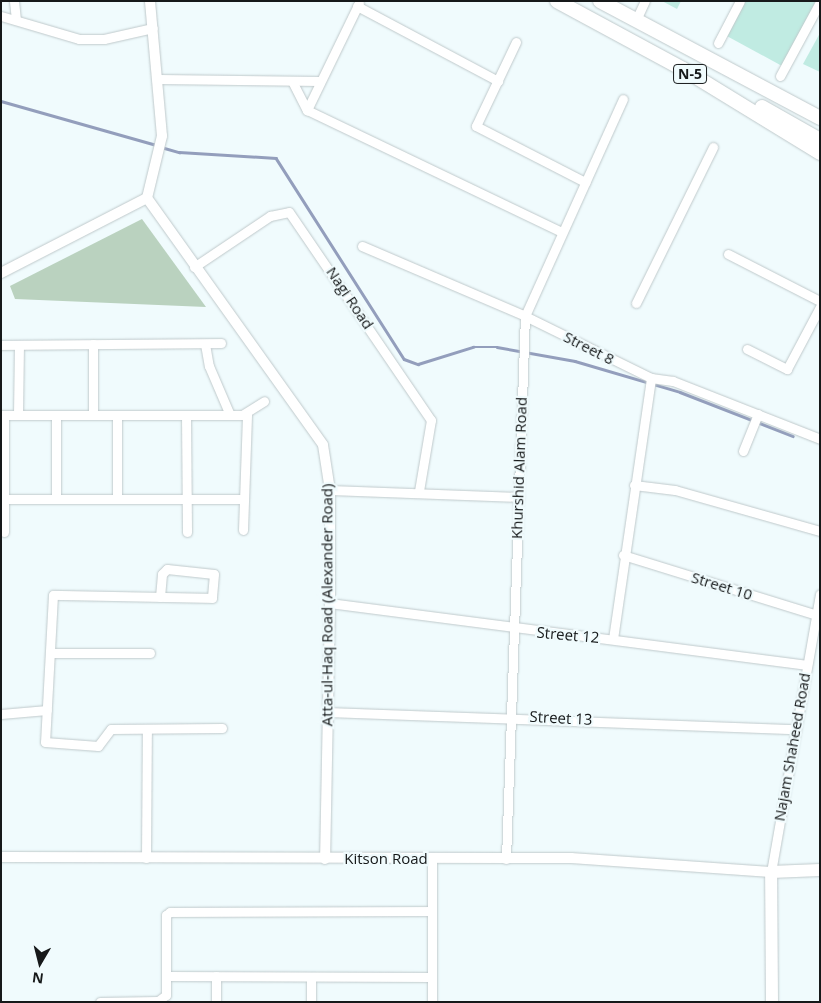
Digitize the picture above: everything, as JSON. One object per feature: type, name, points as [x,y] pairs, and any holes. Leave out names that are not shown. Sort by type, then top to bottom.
[{"type":"highway","name":"N-5","points":[[557,1],[683,69],[820,153]]},
{"type":"highway","name":"N-5","points":[[600,1],[820,118]]},
{"type":"highway","points":[[683,69],[820,140]]},
{"type":"highway","points":[[746,78],[820,124]]},
{"type":"main road","points":[[772,1002],[771,872],[820,870]]},
{"type":"street","points":[[14,1],[16,20]]},
{"type":"street","points":[[1,273],[147,198],[162,136],[159,78],[150,1]]},
{"type":"street","points":[[636,20],[645,1]]},
{"type":"street","points":[[718,43],[740,1]]},
{"type":"street","points":[[780,76],[820,2]]},
{"type":"street","points":[[307,110],[319,81],[358,4],[498,80]]},
{"type":"street","points":[[1,16],[79,39],[104,39],[153,28]]},
{"type":"street","points":[[516,42],[478,130],[585,182]]},
{"type":"street","points":[[159,78],[319,81]]},
{"type":"street","points":[[292,80],[307,110],[562,232]]},
{"type":"street","name":"Khurshid Alam Road","points":[[506,859],[514,716],[517,497],[525,316],[623,99]]},
{"type":"street","points":[[636,303],[713,147]]},
{"type":"street","name":"Atta-ul-Haq Road (Alexander Road)","points":[[147,198],[194,267],[323,445],[330,490],[330,603],[325,859]]},
{"type":"street","name":"Nagi Road","points":[[194,267],[270,216],[289,212],[431,420],[419,491]]},
{"type":"street","name":"Street 8","points":[[362,246],[525,316],[650,383],[673,381],[757,416],[820,439]]},
{"type":"street","points":[[728,254],[820,301]]},
{"type":"street","points":[[748,349],[787,369],[820,307]]},
{"type":"street","points":[[1,345],[221,343]]},
{"type":"street","points":[[93,344],[93,415]]},
{"type":"street","points":[[205,344],[209,366],[230,415]]},
{"type":"street","points":[[18,415],[19,345]]},
{"type":"street","points":[[613,639],[650,383]]},
{"type":"street","points":[[4,532],[2,415],[230,415],[247,414],[264,401]]},
{"type":"street","points":[[243,530],[247,414]]},
{"type":"street","points":[[56,415],[56,499]]},
{"type":"street","points":[[117,415],[117,499]]},
{"type":"street","points":[[186,415],[187,532]]},
{"type":"street","points":[[743,451],[757,416]]},
{"type":"street","points":[[634,485],[675,490],[820,531]]},
{"type":"street","points":[[330,490],[419,491],[517,497]]},
{"type":"street","points":[[4,499],[244,499]]},
{"type":"street","name":"Street 10","points":[[624,555],[818,616]]},
{"type":"street","points":[[160,597],[162,574],[167,569],[214,574],[212,598],[53,595],[47,745],[98,746],[108,730],[222,728]]},
{"type":"street","name":"Najam Shaheed Road","points":[[771,872],[795,729],[818,616],[820,594]]},
{"type":"street","name":"Street 12","points":[[330,603],[516,630],[613,639],[807,665]]},
{"type":"street","points":[[50,654],[150,653]]},
{"type":"street","points":[[1,714],[47,710]]},
{"type":"street","name":"Street 13","points":[[327,712],[514,716],[795,729]]},
{"type":"street","points":[[146,858],[147,729]]},
{"type":"street","name":"Kitson Road","points":[[1,857],[571,858],[771,872]]},
{"type":"street","points":[[432,859],[432,1002]]},
{"type":"street","points":[[100,1002],[158,1001],[166,996],[166,916],[170,912],[432,911]]},
{"type":"street","points":[[167,976],[432,977]]},
{"type":"street","points":[[216,976],[216,1002]]},
{"type":"street","points":[[312,976],[312,1002]]},
{"type":"green space","points":[[142,219],[206,307],[15,299],[10,286]]},
{"type":"building","points":[[662,1],[681,1],[677,9]]},
{"type":"building","points":[[743,1],[816,1],[782,66],[725,35]]},
{"type":"building","points":[[820,33],[820,72],[803,64]]},
{"type":"waterway","points":[[1,101],[156,145]]},
{"type":"waterway","points":[[161,147],[179,152],[276,158],[404,359],[418,364],[473,347],[497,347],[575,361],[680,392],[793,436]]}]
